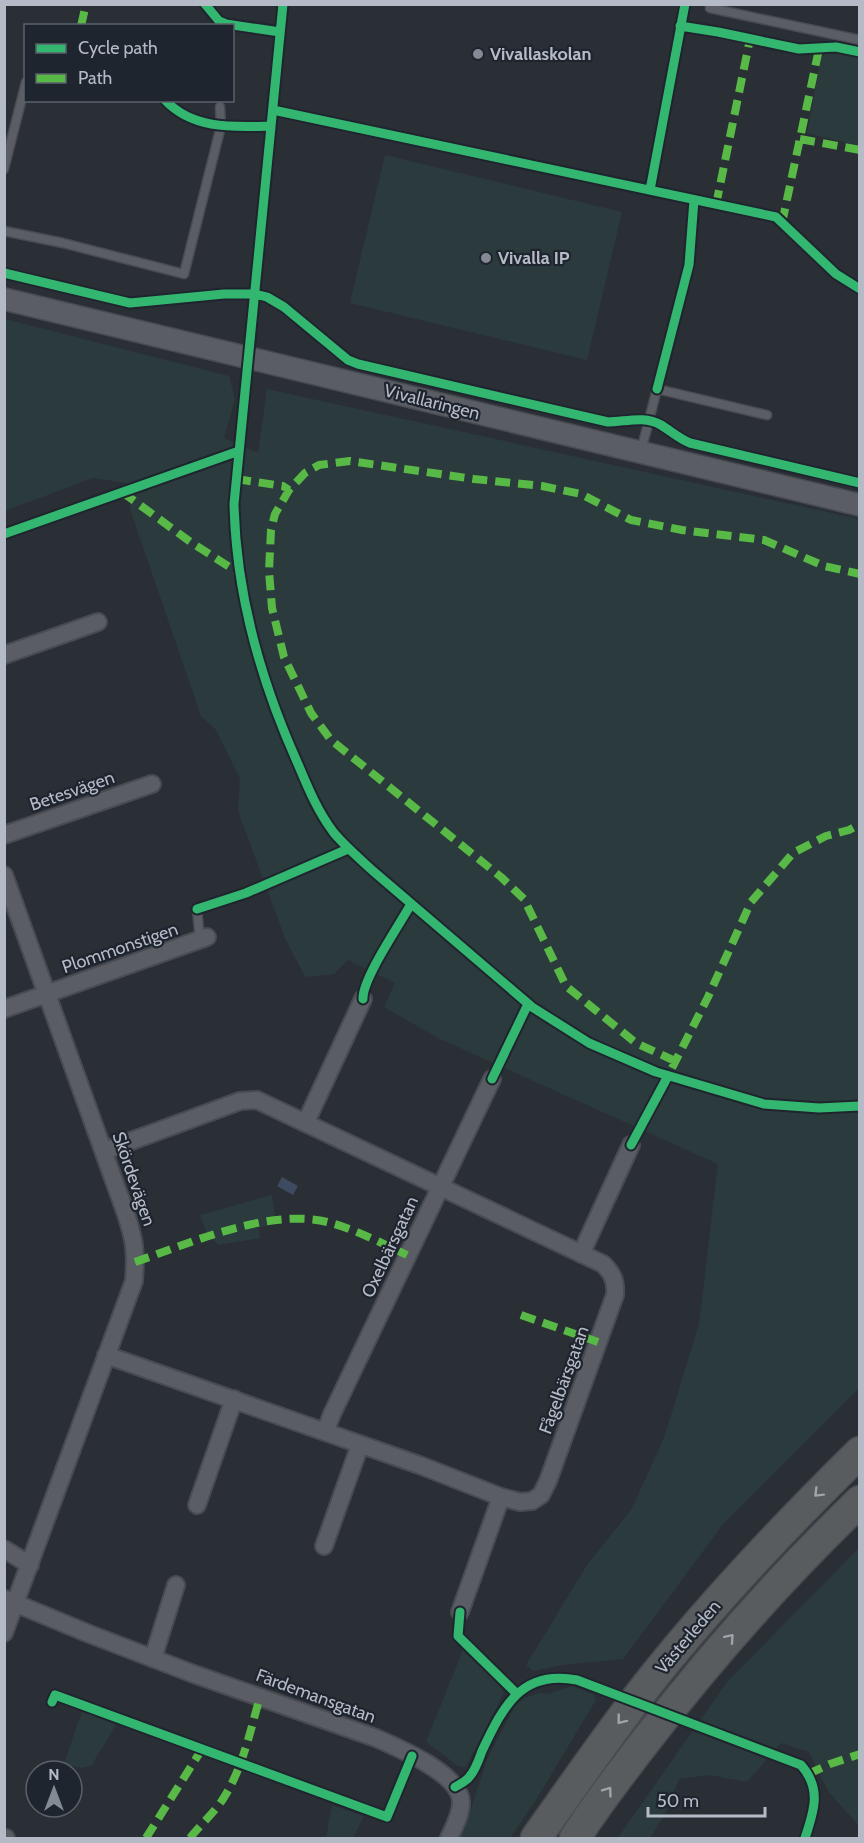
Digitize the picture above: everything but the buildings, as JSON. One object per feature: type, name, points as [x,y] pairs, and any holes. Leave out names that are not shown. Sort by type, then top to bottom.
[{"type":"highway","name":"Västerleden","points":[[536,1839],[612,1731],[668,1659],[749,1566],[860,1452]]},
{"type":"highway","name":"Västerleden","points":[[575,1839],[624,1768],[698,1675],[755,1609],[826,1533],[860,1501]]},
{"type":"street","name":"Vivallaringen","points":[[4,299],[860,505]]},
{"type":"street","points":[[4,655],[98,622]]},
{"type":"street","name":"Betesvägen","points":[[4,835],[152,784]]},
{"type":"street","name":"Skördevägen","points":[[4,875],[104,1151],[134,1239],[136,1252],[134,1281],[30,1564],[10,1602],[4,1633]]},
{"type":"street","name":"Plommonstigen","points":[[4,1009],[204,939]]},
{"type":"street","points":[[306,1122],[363,999]]},
{"type":"street","name":"Oxelbärsgatan","points":[[325,1432],[492,1079]]},
{"type":"street","name":"Fågelbärsgatan","points":[[104,1151],[251,1099],[306,1122],[603,1264],[612,1272],[616,1283],[615,1295],[548,1482],[541,1495],[532,1501],[520,1502],[501,1497],[422,1466],[106,1355]]},
{"type":"street","points":[[581,1254],[631,1145]]},
{"type":"street","points":[[197,1505],[234,1399]]},
{"type":"street","points":[[324,1546],[360,1445]]},
{"type":"street","points":[[460,1612],[501,1497]]},
{"type":"street","points":[[6,1550],[30,1564]]},
{"type":"street","points":[[153,1658],[176,1585]]},
{"type":"street","name":"Färdemansgatan","points":[[10,1602],[153,1658],[376,1738],[403,1750],[445,1776],[456,1789],[461,1800],[459,1815],[449,1839]]},
{"type":"lane","points":[[711,4],[710,8],[860,40]]},
{"type":"lane","points":[[4,169],[24,90]]},
{"type":"lane","points":[[4,231],[63,243],[184,274],[221,126],[220,107]]},
{"type":"lane","points":[[641,452],[657,389],[767,415]]},
{"type":"lane","points":[[197,909],[204,939]]},
{"type":"shaded area","points":[[829,50],[859,56],[859,146],[807,133],[821,58]]},
{"type":"shaded area","name":"Vivalla IP","points":[[385,155],[622,212],[587,360],[350,303]]},
{"type":"shaded area","points":[[5,319],[229,376],[235,399],[224,438],[258,453],[267,389],[859,519],[859,1388],[724,1523],[623,1659],[562,1665],[533,1671],[526,1665],[587,1565],[631,1510],[664,1438],[699,1324],[718,1164],[440,1039],[384,1007],[395,983],[348,960],[334,974],[305,977],[285,938],[238,811],[240,779],[216,730],[201,716],[131,512],[126,483],[93,478],[5,511]]},
{"type":"shaded area","points":[[272,1195],[276,1224],[258,1228],[260,1238],[219,1245],[208,1236],[200,1215]]},
{"type":"shaded area","points":[[859,1548],[859,1826],[828,1791],[809,1752],[781,1743],[747,1782],[710,1775],[679,1779],[664,1816],[650,1838],[622,1838],[619,1836],[727,1682]]},
{"type":"shaded area","points":[[463,1650],[497,1678],[504,1693],[466,1767],[458,1766],[426,1742]]},
{"type":"shaded area","points":[[572,1686],[593,1694],[596,1700],[536,1800],[510,1838],[455,1838],[470,1812],[487,1759],[516,1704],[540,1693],[548,1694]]},
{"type":"shaded area","points":[[82,1711],[116,1725],[91,1766],[84,1767],[84,1759],[66,1759]]},
{"type":"shaded area","points":[[332,1805],[364,1816],[353,1838],[326,1838]]},
{"type":"water","points":[[282,1177],[298,1186],[293,1195],[277,1186]]},
{"type":"marked path","points":[[81,24],[86,4]]},
{"type":"marked path","points":[[716,205],[750,39]]},
{"type":"marked path","points":[[782,223],[819,49]]},
{"type":"marked path","points":[[800,139],[860,150]]},
{"type":"marked path","points":[[675,1061],[636,1043],[566,986],[524,899],[501,877],[331,740],[311,713],[284,657],[272,608],[269,571],[271,530],[275,514],[289,490],[305,473],[319,465],[350,461],[474,479],[542,486],[581,494],[631,520],[682,530],[764,540],[824,566],[860,574]]},
{"type":"marked path","points":[[236,479],[283,486],[289,490]]},
{"type":"marked path","points":[[122,492],[192,543],[239,573]]},
{"type":"marked path","points":[[672,1068],[708,997],[751,902],[793,853],[826,836],[849,830],[860,824]]},
{"type":"marked path","points":[[135,1262],[232,1229],[283,1219],[308,1219],[331,1223],[360,1233],[407,1255]]},
{"type":"marked path","points":[[521,1315],[598,1342]]},
{"type":"marked path","points":[[190,1838],[219,1804],[236,1775],[260,1697]]},
{"type":"marked path","points":[[146,1838],[202,1749]]},
{"type":"marked path","points":[[808,1774],[860,1754]]},
{"type":"cycle path","points":[[205,4],[219,21],[226,24]]},
{"type":"cycle path","points":[[283,4],[234,504],[240,571],[253,637],[285,733],[318,808],[334,833],[373,871],[532,1007],[589,1043],[656,1072],[764,1104],[819,1108],[860,1106]]},
{"type":"cycle path","points":[[650,190],[685,4]]},
{"type":"cycle path","points":[[234,25],[280,32]]},
{"type":"cycle path","points":[[680,26],[799,49],[836,47],[860,52]]},
{"type":"cycle path","points":[[167,102],[176,110],[201,122],[243,127],[271,126]]},
{"type":"cycle path","points":[[273,110],[776,217],[836,274],[860,289]]},
{"type":"cycle path","points":[[657,389],[689,265],[694,200]]},
{"type":"cycle path","points":[[4,273],[130,303],[224,294],[255,294],[267,297],[284,307],[348,360],[358,364],[608,422],[648,420],[661,425],[690,443],[860,483]]},
{"type":"cycle path","points":[[4,534],[239,451]]},
{"type":"cycle path","points":[[197,909],[246,893],[348,849]]},
{"type":"cycle path","points":[[363,999],[364,990],[375,965],[411,904]]},
{"type":"cycle path","points":[[492,1079],[528,1004]]},
{"type":"cycle path","points":[[631,1145],[668,1076]]},
{"type":"cycle path","points":[[460,1612],[458,1636],[516,1693]]},
{"type":"cycle path","points":[[455,1787],[469,1778],[498,1720],[516,1695],[541,1680],[558,1678],[577,1680],[801,1765],[808,1774],[814,1792],[813,1809],[805,1838]]},
{"type":"cycle path","points":[[52,1702],[55,1695],[387,1817],[412,1756]]},
{"type":"place","name":"Vivallaskolan","points":[[478,54]]},
{"type":"place","name":"Vivalla IP","points":[[486,258]]}]
